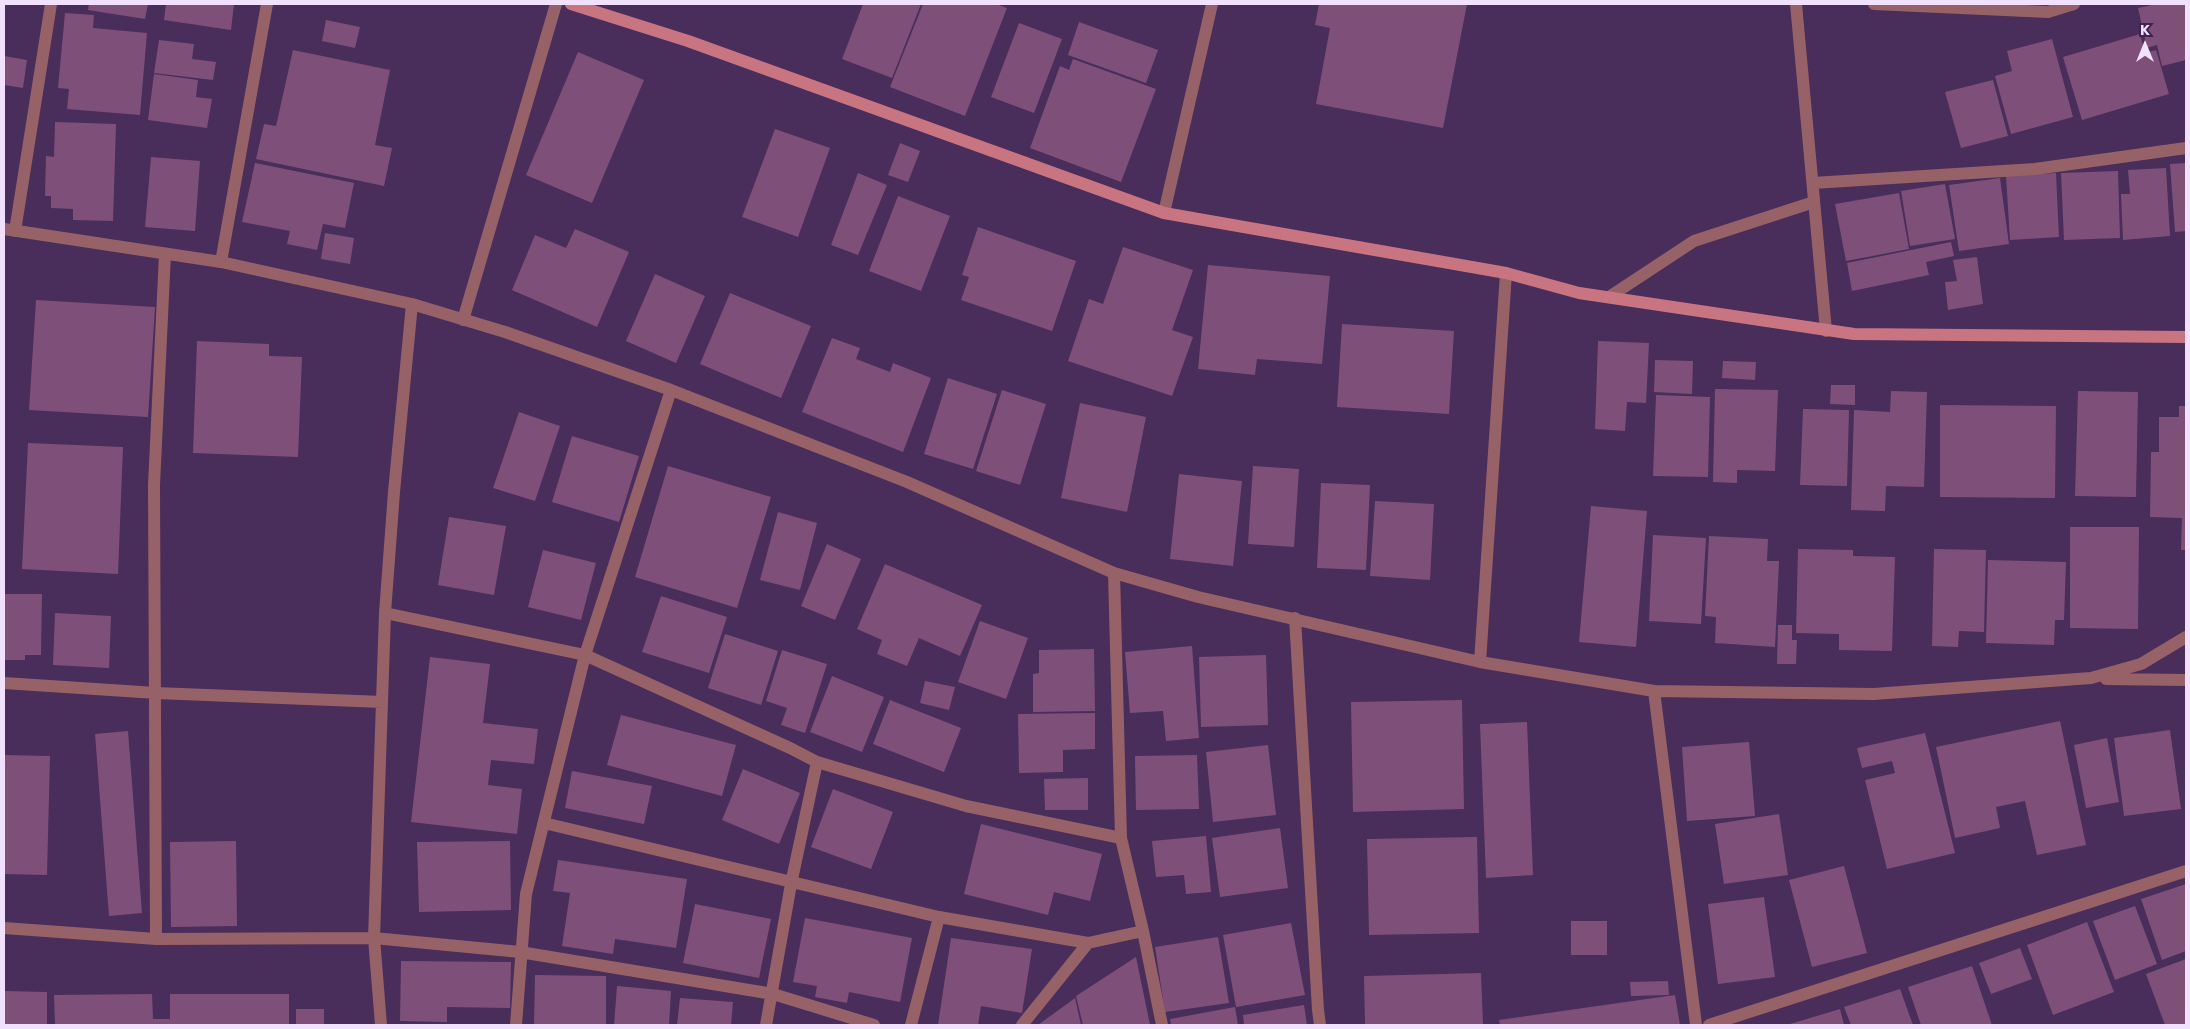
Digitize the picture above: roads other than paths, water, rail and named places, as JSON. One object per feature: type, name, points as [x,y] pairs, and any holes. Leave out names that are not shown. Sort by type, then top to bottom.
[{"type":"street","points":[[51,4],[9,230],[221,262],[412,304],[505,332],[671,390],[907,482],[1114,573],[1198,597],[1480,662],[1654,690],[1874,694],[2091,678],[2186,680]]},
{"type":"street","points":[[221,262],[266,4]]},
{"type":"street","points":[[464,320],[556,4]]},
{"type":"street","points":[[571,4],[688,41],[1164,213],[1506,273],[1579,293],[1826,331],[1854,334],[2186,337]]},
{"type":"street","points":[[1164,213],[1212,4]]},
{"type":"street","points":[[1796,4],[1826,331]]},
{"type":"street","points":[[1874,4],[2048,8],[2074,4]]},
{"type":"street","points":[[1813,184],[2035,170],[2186,148]]},
{"type":"street","points":[[1609,298],[1694,241],[1814,202]]},
{"type":"street","points":[[156,939],[154,485],[165,254]]},
{"type":"street","points":[[1480,662],[1506,273]]},
{"type":"street","points":[[381,1025],[374,938],[385,613],[394,492],[412,304]]},
{"type":"street","points":[[516,1025],[520,952],[526,894],[585,655],[671,390]]},
{"type":"street","points":[[1114,573],[1121,838],[1143,931],[1162,1025]]},
{"type":"street","points":[[385,613],[585,655],[817,762],[966,806],[1121,838]]},
{"type":"street","points":[[1295,618],[1320,1025]]},
{"type":"street","points":[[2091,678],[2141,664],[2186,637]]},
{"type":"street","points":[[4,683],[156,693],[382,702]]},
{"type":"street","points":[[1654,690],[1696,1025]]},
{"type":"street","points":[[766,1025],[817,762]]},
{"type":"street","points":[[544,823],[792,884],[938,917],[1088,943],[1143,931]]},
{"type":"street","points":[[1709,1025],[2186,871]]},
{"type":"street","points":[[911,1025],[938,917]]},
{"type":"street","points":[[4,928],[156,939],[374,938],[520,952],[773,994],[874,1025]]},
{"type":"street","points":[[1022,1025],[1088,943]]}]
